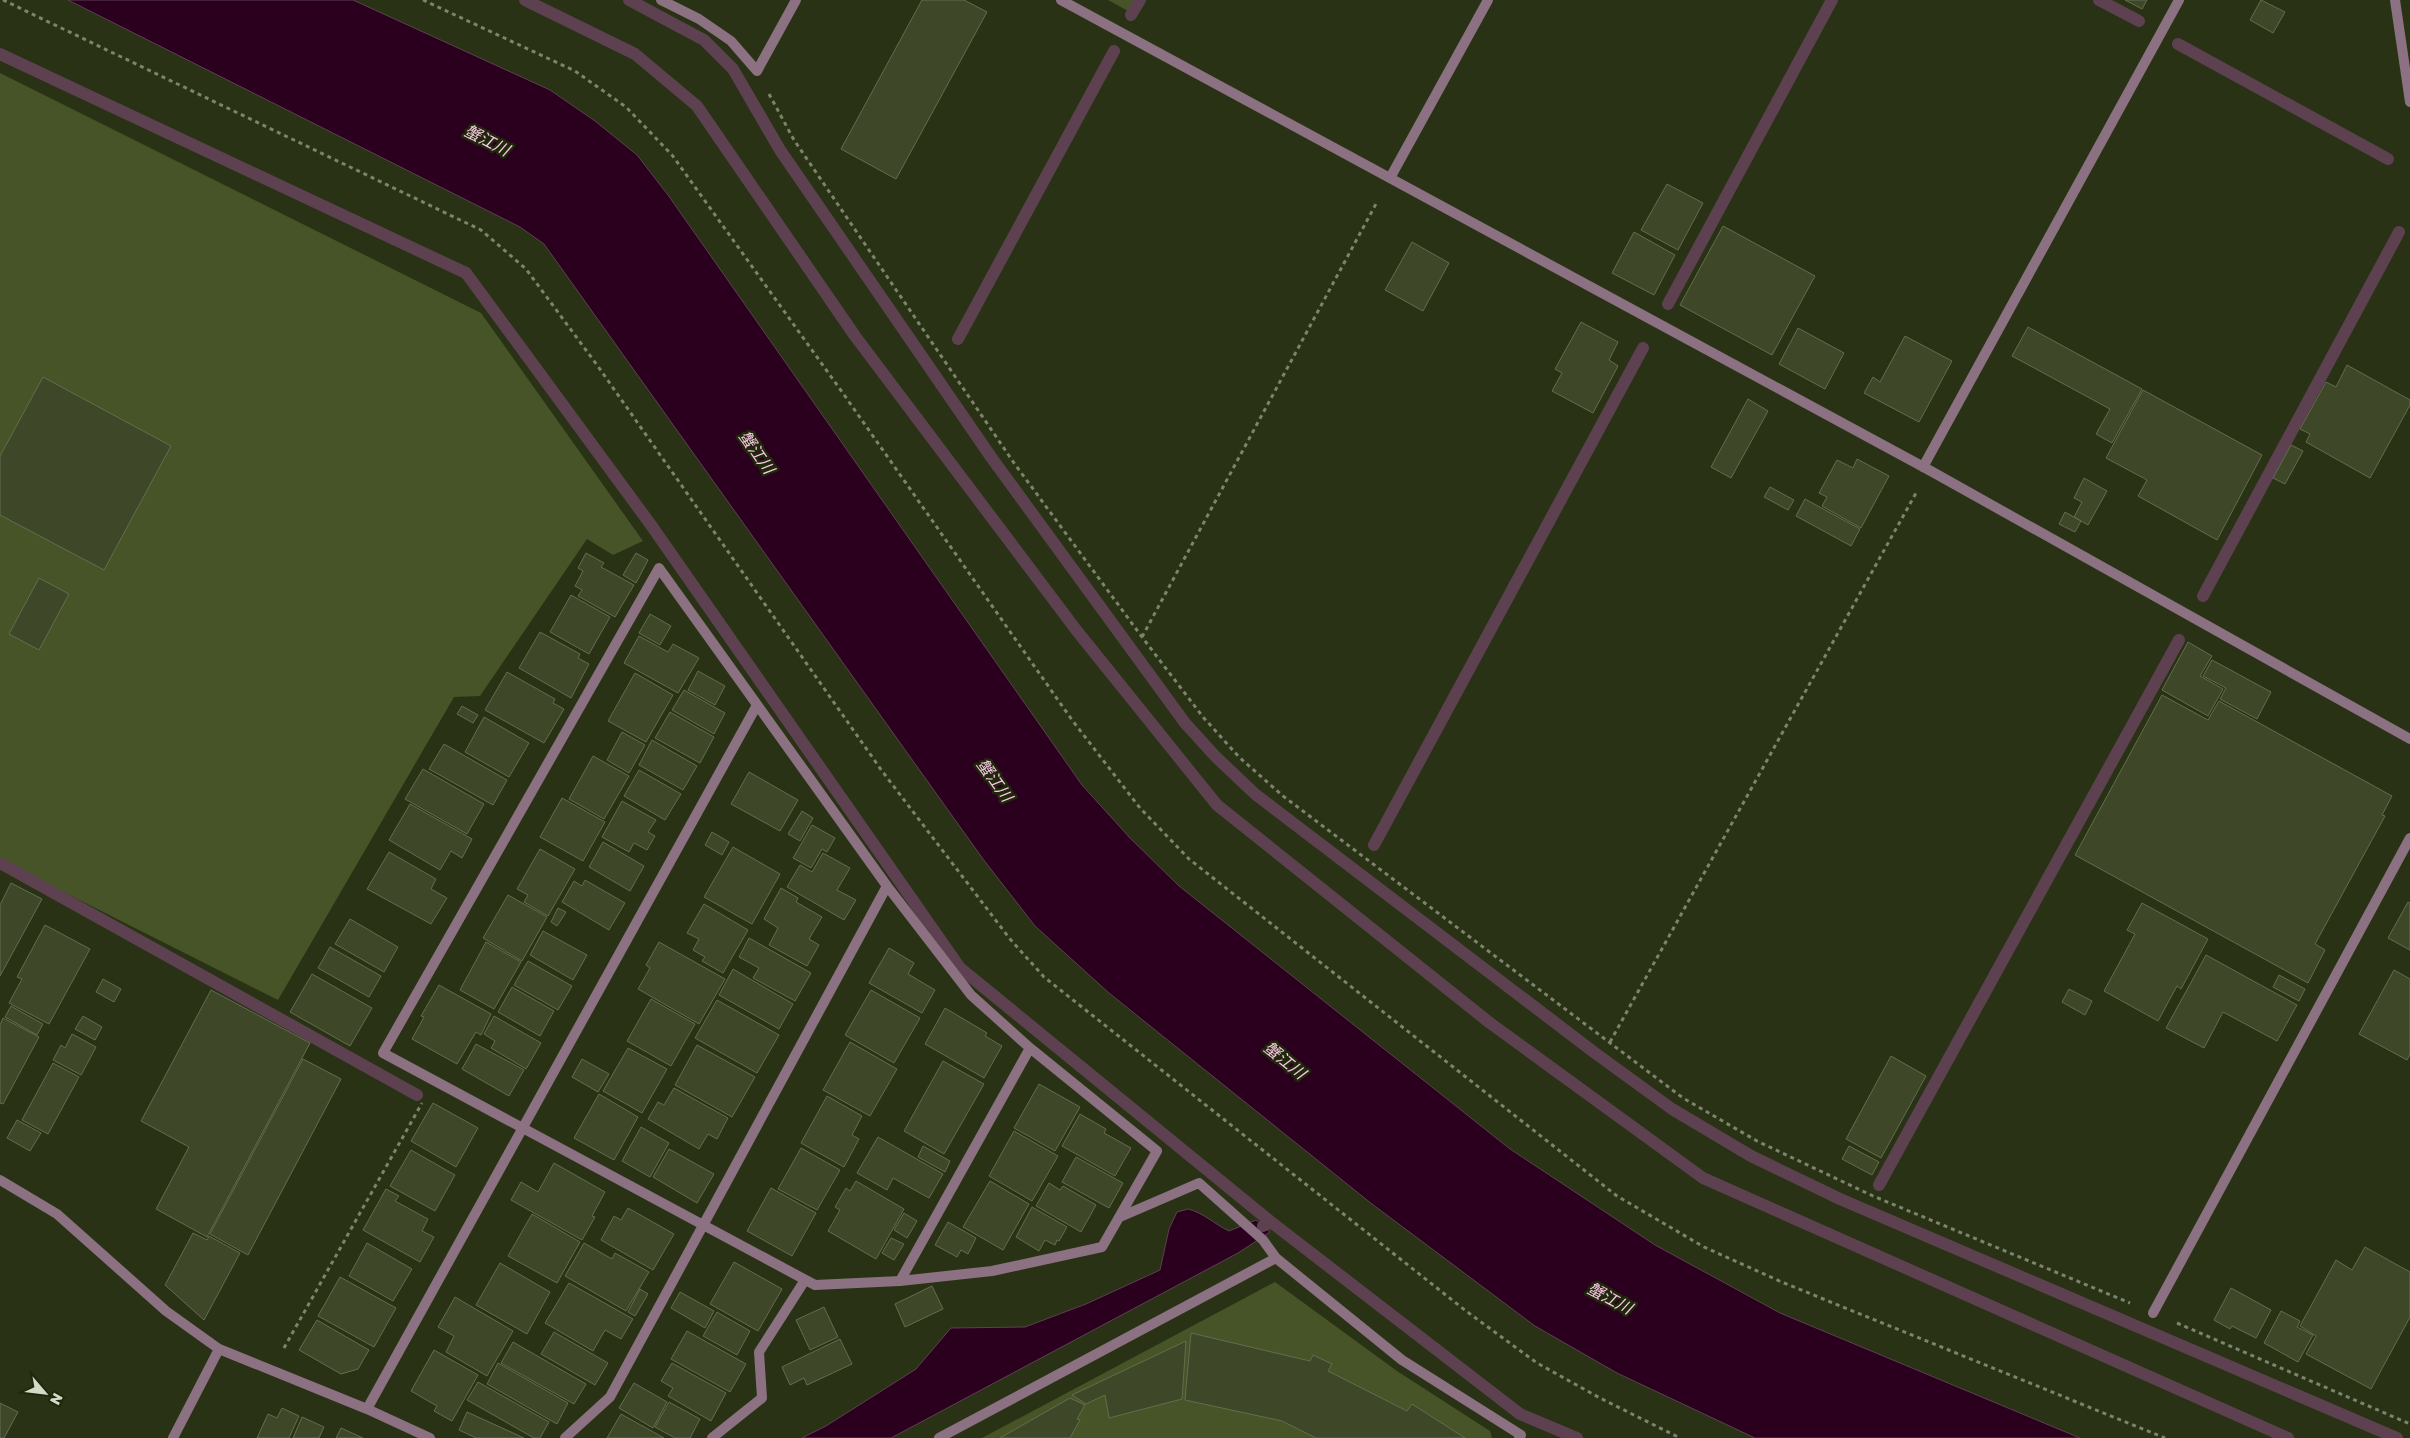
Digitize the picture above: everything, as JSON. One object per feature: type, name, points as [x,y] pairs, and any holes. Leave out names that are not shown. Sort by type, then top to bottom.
[{"type":"street","points":[[661,0],[699,19],[731,41],[757,71],[796,0]]},
{"type":"street","points":[[1061,0],[1926,469],[2410,739]]},
{"type":"street","points":[[1390,178],[1488,0]]},
{"type":"street","points":[[1926,469],[2178,0]]},
{"type":"street","points":[[2395,0],[2410,102]]},
{"type":"street","points":[[659,568],[887,886],[971,995],[1030,1048],[1157,1151],[1102,1247],[992,1271],[900,1281],[815,1285],[383,1053],[659,568]]},
{"type":"street","points":[[367,1409],[757,705]]},
{"type":"street","points":[[2153,1313],[2410,838]]},
{"type":"street","points":[[566,1438],[610,1397],[887,886]]},
{"type":"street","points":[[900,1281],[1030,1048]]},
{"type":"street","points":[[0,1180],[56,1214],[166,1311],[219,1349],[367,1409],[430,1438]]},
{"type":"street","points":[[1120,1217],[1199,1183],[1263,1240],[1276,1258],[1402,1360],[1521,1435],[1519,1438]]},
{"type":"street","points":[[939,1438],[1276,1258]]},
{"type":"street","points":[[712,1438],[762,1398],[759,1352],[805,1280]]},
{"type":"street","points":[[173,1438],[219,1349]]},
{"type":"path","points":[[3,0],[481,230],[498,242],[526,269],[597,365],[882,771],[1010,939],[1044,977],[1474,1317],[1537,1362],[1600,1398],[1680,1438]]},
{"type":"path","points":[[423,0],[575,71],[626,107],[672,155],[1072,720],[1140,808],[1189,859],[1617,1196],[1704,1247],[1775,1279],[2165,1438]]},
{"type":"path","points":[[757,71],[794,140],[1014,463],[1203,717],[1239,757],[1283,796],[1684,1098],[1757,1142],[1873,1196],[2153,1313],[2410,1424]]},
{"type":"path","points":[[1142,637],[1390,178]]},
{"type":"path","points":[[1610,1042],[1926,469]]},
{"type":"path","points":[[272,1370],[435,1081]]},
{"type":"green space","points":[[1108,0],[1134,0],[1128,11]]},
{"type":"green space","points":[[0,73],[481,313],[643,541],[613,555],[587,539],[480,696],[454,697],[278,1000],[0,860]]},
{"type":"green space","points":[[1275,1282],[1397,1371],[1490,1431],[1492,1438],[982,1438]]},
{"type":"water","name":"蟹江川","points":[[68,0],[353,0],[550,90],[595,121],[637,155],[668,195],[1082,785],[1130,838],[1179,886],[1510,1149],[1655,1245],[1780,1313],[2080,1438],[1755,1438],[1617,1373],[1535,1326],[1372,1204],[1109,993],[1035,926],[983,859],[544,244],[520,227]]},
{"type":"water","points":[[1188,1209],[1199,1213],[1229,1231],[1256,1220],[1270,1232],[1238,1253],[891,1438],[802,1438],[826,1426],[916,1369],[951,1328],[1025,1327],[1086,1304],[1160,1270],[1169,1229],[1177,1212]]},
{"type":"building","points":[[922,0],[964,0],[987,12],[896,179],[841,149]]},
{"type":"building","points":[[2125,0],[2147,0],[2142,9]]},
{"type":"building","points":[[2261,0],[2285,12],[2273,33],[2250,20]]},
{"type":"building","points":[[1667,184],[1703,203],[1678,250],[1641,230]]},
{"type":"building","points":[[1723,226],[1815,276],[1772,355],[1680,305]]},
{"type":"building","points":[[1634,232],[1675,255],[1654,295],[1612,273]]},
{"type":"building","points":[[1412,242],[1449,263],[1423,311],[1385,290]]},
{"type":"building","points":[[1581,322],[1618,342],[1609,360],[1618,366],[1593,413],[1552,391],[1562,373],[1555,369]]},
{"type":"building","points":[[2028,327],[2142,389],[2112,443],[2096,434],[2110,409],[2012,356]]},
{"type":"building","points":[[1798,328],[1844,353],[1825,389],[1779,364]]},
{"type":"building","points":[[1905,336],[1952,361],[1919,422],[1864,393],[1873,377],[1880,382]]},
{"type":"building","points":[[2347,365],[2410,400],[2410,405],[2370,478],[2306,442],[2310,434],[2300,429],[2326,382],[2336,387]]},
{"type":"building","points":[[43,377],[171,446],[104,570],[0,515],[0,456]]},
{"type":"building","points":[[2143,390],[2262,455],[2217,540],[2138,496],[2147,480],[2106,458]]},
{"type":"building","points":[[1748,399],[1768,411],[1731,478],[1711,467]]},
{"type":"building","points":[[2291,445],[2303,451],[2285,484],[2273,478]]},
{"type":"building","points":[[1857,459],[1889,476],[1861,528],[1822,506],[1827,497],[1819,493],[1837,460],[1853,468]]},
{"type":"building","points":[[2084,478],[2107,491],[2088,525],[2074,517],[2082,502],[2074,498]]},
{"type":"building","points":[[1770,487],[1794,500],[1788,510],[1764,497]]},
{"type":"building","points":[[1805,499],[1860,529],[1851,546],[1796,516]]},
{"type":"building","points":[[2065,512],[2081,521],[2075,532],[2059,524]]},
{"type":"building","points":[[586,553],[604,563],[601,567],[634,585],[615,617],[578,596],[582,590],[575,586],[583,571],[578,568]]},
{"type":"building","points":[[636,553],[648,560],[636,583],[623,575]]},
{"type":"building","points":[[39,578],[69,594],[39,650],[9,634]]},
{"type":"building","points":[[571,595],[610,617],[589,654],[550,632]]},
{"type":"building","points":[[650,614],[671,626],[660,645],[639,633]]},
{"type":"building","points":[[540,632],[580,654],[578,658],[589,664],[571,698],[519,668]]},
{"type":"building","points":[[639,636],[668,652],[673,644],[699,658],[678,693],[624,663]]},
{"type":"building","points":[[2188,642],[2212,656],[2200,676],[2223,689],[2208,716],[2162,690]]},
{"type":"building","points":[[2212,660],[2271,692],[2257,719],[2220,699],[2226,688],[2203,676]]},
{"type":"building","points":[[698,671],[725,686],[715,705],[688,690]]},
{"type":"building","points":[[507,672],[555,699],[553,703],[564,709],[544,743],[485,710]]},
{"type":"building","points":[[635,673],[673,695],[646,742],[608,721]]},
{"type":"building","points":[[684,690],[725,713],[714,734],[672,710]]},
{"type":"building","points":[[2162,695],[2208,720],[2219,701],[2392,796],[2382,815],[2385,816],[2315,944],[2325,950],[2308,983],[2075,855]]},
{"type":"building","points":[[462,706],[478,715],[473,723],[457,714]]},
{"type":"building","points":[[670,712],[714,737],[700,763],[655,738]]},
{"type":"building","points":[[484,717],[529,743],[509,777],[465,752]]},
{"type":"building","points":[[622,732],[645,745],[629,773],[607,760]]},
{"type":"building","points":[[652,740],[697,766],[683,790],[639,765]]},
{"type":"building","points":[[444,744],[507,780],[493,805],[429,769]]},
{"type":"building","points":[[593,756],[629,776],[604,819],[569,799]]},
{"type":"building","points":[[423,769],[484,804],[467,834],[405,799]]},
{"type":"building","points":[[639,770],[681,794],[665,820],[624,796]]},
{"type":"building","points":[[749,772],[798,800],[780,831],[731,804]]},
{"type":"building","points":[[562,798],[605,822],[583,861],[540,837]]},
{"type":"building","points":[[622,801],[656,820],[648,832],[655,836],[647,850],[634,843],[629,852],[602,837]]},
{"type":"building","points":[[410,804],[472,839],[462,858],[451,851],[440,870],[389,840]]},
{"type":"building","points":[[802,811],[813,818],[800,841],[788,834]]},
{"type":"building","points":[[812,825],[835,838],[827,852],[822,849],[811,868],[793,858]]},
{"type":"building","points":[[712,832],[729,842],[722,855],[705,845]]},
{"type":"building","points":[[603,842],[644,866],[630,891],[589,867]]},
{"type":"building","points":[[733,847],[780,874],[752,924],[704,897]]},
{"type":"building","points":[[540,849],[575,869],[548,916],[524,902],[528,895],[517,889]]},
{"type":"building","points":[[389,852],[436,879],[431,889],[447,898],[431,924],[367,889]]},
{"type":"building","points":[[823,853],[850,868],[837,890],[856,900],[844,920],[787,887],[800,865],[812,872]]},
{"type":"building","points":[[585,880],[625,903],[609,930],[562,902],[574,881],[582,886]]},
{"type":"building","points":[[11,883],[42,899],[0,976],[0,905]]},
{"type":"building","points":[[781,888],[798,898],[796,902],[822,917],[809,939],[819,945],[807,966],[769,945],[778,928],[764,919]]},
{"type":"building","points":[[508,895],[547,917],[522,961],[483,938]]},
{"type":"building","points":[[2408,902],[2410,903],[2410,950],[2388,938]]},
{"type":"building","points":[[2142,903],[2208,939],[2181,989],[2177,986],[2158,1021],[2104,991],[2135,934],[2127,930]]},
{"type":"building","points":[[704,904],[748,930],[723,973],[702,961],[705,957],[693,950],[699,939],[687,933]]},
{"type":"building","points":[[558,908],[566,912],[557,926],[551,922]]},
{"type":"building","points":[[350,919],[398,947],[384,972],[335,944]]},
{"type":"building","points":[[45,925],[90,949],[49,1024],[9,1003],[22,979],[17,977]]},
{"type":"building","points":[[543,931],[587,955],[573,980],[530,955]]},
{"type":"building","points":[[749,938],[811,973],[795,1001],[753,978],[759,968],[739,957]]},
{"type":"building","points":[[486,942],[521,962],[494,1009],[460,990]]},
{"type":"building","points":[[659,942],[725,979],[699,1024],[638,989],[650,968],[646,965]]},
{"type":"building","points":[[330,947],[381,976],[369,997],[318,968]]},
{"type":"building","points":[[889,948],[914,963],[908,974],[935,990],[922,1013],[869,983]]},
{"type":"building","points":[[2206,955],[2297,1005],[2277,1041],[2223,1012],[2204,1048],[2166,1028]]},
{"type":"building","points":[[528,961],[572,986],[558,1010],[514,985]]},
{"type":"building","points":[[733,969],[793,1004],[779,1029],[719,995]]},
{"type":"building","points":[[2394,970],[2410,979],[2410,1054],[2407,1060],[2359,1034]]},
{"type":"building","points":[[312,974],[372,1008],[350,1046],[290,1012]]},
{"type":"building","points":[[2279,975],[2305,989],[2299,1001],[2273,987]]},
{"type":"building","points":[[103,979],[121,989],[114,1002],[96,992]]},
{"type":"building","points":[[439,985],[491,1014],[481,1035],[476,1032],[457,1064],[412,1039],[424,1017],[421,1016]]},
{"type":"building","points":[[512,987],[554,1011],[540,1036],[498,1012]]},
{"type":"building","points":[[2069,989],[2092,1001],[2085,1015],[2062,1002]]},
{"type":"building","points":[[211,990],[310,1043],[207,1237],[156,1209],[189,1147],[141,1121]]},
{"type":"building","points":[[871,990],[920,1018],[894,1063],[845,1035]]},
{"type":"building","points":[[651,999],[695,1024],[671,1066],[627,1041]]},
{"type":"building","points":[[717,1000],[779,1035],[757,1073],[695,1038]]},
{"type":"building","points":[[11,1006],[43,1024],[37,1035],[5,1017]]},
{"type":"building","points":[[945,1008],[987,1033],[985,1036],[1002,1046],[984,1078],[925,1044]]},
{"type":"building","points":[[83,1016],[102,1027],[95,1040],[75,1029]]},
{"type":"building","points":[[494,1016],[541,1043],[526,1069],[491,1048],[495,1041],[484,1034]]},
{"type":"building","points":[[3,1018],[39,1037],[3,1104],[0,1103],[0,1025]]},
{"type":"building","points":[[72,1034],[96,1047],[81,1075],[53,1060],[61,1045],[65,1048]]},
{"type":"building","points":[[850,1042],[897,1069],[870,1116],[823,1090]]},
{"type":"building","points":[[476,1044],[524,1070],[509,1096],[462,1069]]},
{"type":"building","points":[[697,1045],[755,1077],[732,1117],[675,1085]]},
{"type":"building","points":[[628,1048],[667,1069],[642,1113],[603,1091]]},
{"type":"building","points":[[1891,1056],[1926,1076],[1881,1158],[1846,1139]]},
{"type":"building","points":[[303,1059],[341,1079],[248,1255],[210,1234]]},
{"type":"building","points":[[582,1059],[609,1074],[598,1092],[572,1077]]},
{"type":"building","points":[[943,1061],[984,1084],[944,1154],[904,1131]]},
{"type":"building","points":[[53,1063],[79,1077],[48,1134],[22,1120]]},
{"type":"building","points":[[1039,1084],[1080,1107],[1055,1151],[1014,1128]]},
{"type":"building","points":[[674,1088],[728,1118],[717,1139],[708,1134],[699,1149],[648,1119],[658,1102],[664,1105]]},
{"type":"building","points":[[599,1094],[638,1117],[614,1160],[574,1138]]},
{"type":"building","points":[[827,1096],[862,1116],[852,1135],[859,1139],[844,1167],[801,1143]]},
{"type":"building","points":[[433,1103],[478,1128],[456,1167],[411,1141]]},
{"type":"building","points":[[1080,1114],[1106,1129],[1104,1133],[1131,1148],[1115,1176],[1062,1146]]},
{"type":"building","points":[[17,1120],[41,1133],[30,1151],[7,1138]]},
{"type":"building","points":[[641,1127],[669,1143],[650,1177],[622,1161]]},
{"type":"building","points":[[1014,1131],[1058,1156],[1032,1201],[989,1176]]},
{"type":"building","points":[[878,1137],[943,1174],[929,1198],[893,1178],[887,1190],[857,1173]]},
{"type":"building","points":[[923,1146],[950,1161],[945,1172],[918,1157]]},
{"type":"building","points":[[1849,1146],[1879,1162],[1872,1175],[1842,1159]]},
{"type":"building","points":[[801,1148],[840,1170],[817,1210],[778,1189]]},
{"type":"building","points":[[669,1149],[714,1174],[697,1203],[653,1177]]},
{"type":"building","points":[[411,1150],[455,1175],[435,1211],[390,1186]]},
{"type":"building","points":[[1076,1157],[1123,1183],[1109,1208],[1062,1182]]},
{"type":"building","points":[[554,1163],[605,1192],[592,1216],[595,1217],[582,1240],[511,1200],[521,1182],[538,1192]]},
{"type":"building","points":[[856,1181],[904,1209],[876,1259],[828,1231],[840,1210],[835,1207],[846,1188],[850,1191]]},
{"type":"building","points":[[990,1181],[1029,1204],[1003,1250],[963,1227]]},
{"type":"building","points":[[1049,1183],[1060,1190],[1063,1186],[1096,1205],[1081,1232],[1036,1206]]},
{"type":"building","points":[[771,1188],[816,1213],[792,1256],[747,1231]]},
{"type":"building","points":[[386,1189],[399,1196],[395,1201],[428,1219],[422,1231],[434,1237],[420,1262],[363,1230]]},
{"type":"building","points":[[1032,1207],[1067,1227],[1055,1245],[1045,1240],[1039,1251],[1016,1237]]},
{"type":"building","points":[[628,1208],[674,1234],[653,1270],[601,1240],[614,1216],[621,1220]]},
{"type":"building","points":[[904,1213],[917,1221],[907,1238],[894,1230]]},
{"type":"building","points":[[532,1214],[580,1242],[557,1283],[508,1256]]},
{"type":"building","points":[[948,1222],[976,1238],[968,1254],[961,1250],[957,1257],[935,1245]]},
{"type":"building","points":[[193,1233],[207,1240],[209,1236],[240,1253],[204,1320],[165,1285]]},
{"type":"building","points":[[891,1238],[904,1244],[894,1260],[882,1253]]},
{"type":"building","points":[[367,1243],[412,1269],[393,1301],[349,1276]]},
{"type":"building","points":[[584,1243],[612,1259],[615,1253],[649,1272],[626,1311],[565,1276]]},
{"type":"building","points":[[2365,1247],[2410,1272],[2410,1317],[2371,1389],[2306,1354],[2316,1336],[2300,1326],[2336,1260],[2352,1270]]},
{"type":"building","points":[[734,1262],[782,1289],[758,1331],[710,1304]]},
{"type":"building","points":[[500,1263],[550,1292],[527,1334],[476,1305]]},
{"type":"building","points":[[340,1277],[396,1308],[374,1347],[318,1316]]},
{"type":"building","points":[[569,1283],[633,1319],[621,1339],[605,1330],[593,1351],[545,1323]]},
{"type":"building","points":[[932,1286],[943,1309],[905,1327],[895,1304]]},
{"type":"building","points":[[2231,1288],[2271,1310],[2256,1338],[2232,1326],[2230,1329],[2214,1320]]},
{"type":"building","points":[[640,1289],[648,1294],[635,1316],[628,1312]]},
{"type":"building","points":[[680,1292],[714,1311],[705,1328],[671,1308]]},
{"type":"building","points":[[455,1297],[513,1331],[487,1376],[446,1352],[454,1336],[438,1327]]},
{"type":"building","points":[[824,1307],[838,1337],[810,1350],[796,1320]]},
{"type":"building","points":[[2281,1311],[2300,1321],[2297,1327],[2313,1335],[2298,1362],[2264,1343]]},
{"type":"building","points":[[717,1312],[750,1331],[737,1355],[703,1336]]},
{"type":"building","points":[[317,1320],[369,1350],[358,1369],[341,1374],[299,1350]]},
{"type":"building","points":[[687,1331],[746,1364],[730,1392],[671,1359]]},
{"type":"building","points":[[554,1332],[608,1363],[595,1385],[541,1354]]},
{"type":"building","points":[[1191,1333],[1310,1361],[1313,1355],[1332,1364],[1328,1371],[1407,1411],[1412,1404],[1465,1438],[1316,1438],[1282,1421],[1185,1400]]},
{"type":"building","points":[[840,1339],[852,1364],[807,1385],[804,1378],[790,1385],[782,1367]]},
{"type":"building","points":[[1186,1341],[1182,1399],[1109,1418],[1105,1395],[1086,1404],[1072,1395]]},
{"type":"building","points":[[513,1342],[586,1384],[574,1404],[501,1363]]},
{"type":"building","points":[[434,1350],[478,1375],[452,1421],[434,1411],[437,1406],[411,1391]]},
{"type":"building","points":[[498,1363],[568,1403],[557,1424],[487,1384]]},
{"type":"building","points":[[672,1363],[726,1393],[711,1421],[668,1396],[673,1388],[661,1381]]},
{"type":"building","points":[[478,1382],[549,1422],[540,1438],[534,1438],[467,1400]]},
{"type":"building","points":[[634,1383],[667,1402],[653,1428],[619,1408]]},
{"type":"building","points":[[1070,1398],[1085,1405],[1077,1419],[1080,1420],[1070,1438],[1000,1438]]},
{"type":"building","points":[[669,1402],[700,1419],[690,1438],[675,1438],[655,1427]]},
{"type":"building","points":[[0,1403],[18,1412],[4,1438],[0,1438]]},
{"type":"building","points":[[282,1408],[299,1416],[289,1438],[257,1438],[268,1414],[277,1418]]},
{"type":"building","points":[[467,1412],[524,1438],[476,1438],[459,1430]]},
{"type":"building","points":[[621,1414],[664,1438],[607,1438]]},
{"type":"building","points":[[302,1417],[324,1427],[319,1438],[293,1438]]},
{"type":"building","points":[[341,1428],[363,1438],[336,1438]]},
{"type":"waterway","points":[[525,0],[635,54],[697,106],[855,336],[1077,631],[1217,805],[1490,1023],[1703,1178],[2288,1438]]},
{"type":"waterway","points":[[629,0],[704,40],[733,69],[780,150],[991,457],[1185,723],[1215,756],[1255,794],[1595,1053],[1672,1109],[1751,1156],[1840,1199],[2397,1438]]},
{"type":"waterway","points":[[1131,15],[1140,0]]},
{"type":"waterway","points":[[1668,304],[1832,0]]},
{"type":"waterway","points":[[2099,0],[2139,21]]},
{"type":"waterway","points":[[2178,44],[2388,159]]},
{"type":"waterway","points":[[958,339],[1114,51]]},
{"type":"waterway","points":[[0,54],[466,273],[651,525],[960,968],[1271,1222]]},
{"type":"waterway","points":[[2203,596],[2399,232]]},
{"type":"waterway","points":[[1374,845],[1643,348]]},
{"type":"waterway","points":[[1879,1185],[2179,640]]},
{"type":"waterway","points":[[0,863],[417,1095]]},
{"type":"waterway","points":[[1263,1226],[1271,1222],[1520,1414],[1577,1438]]}]
